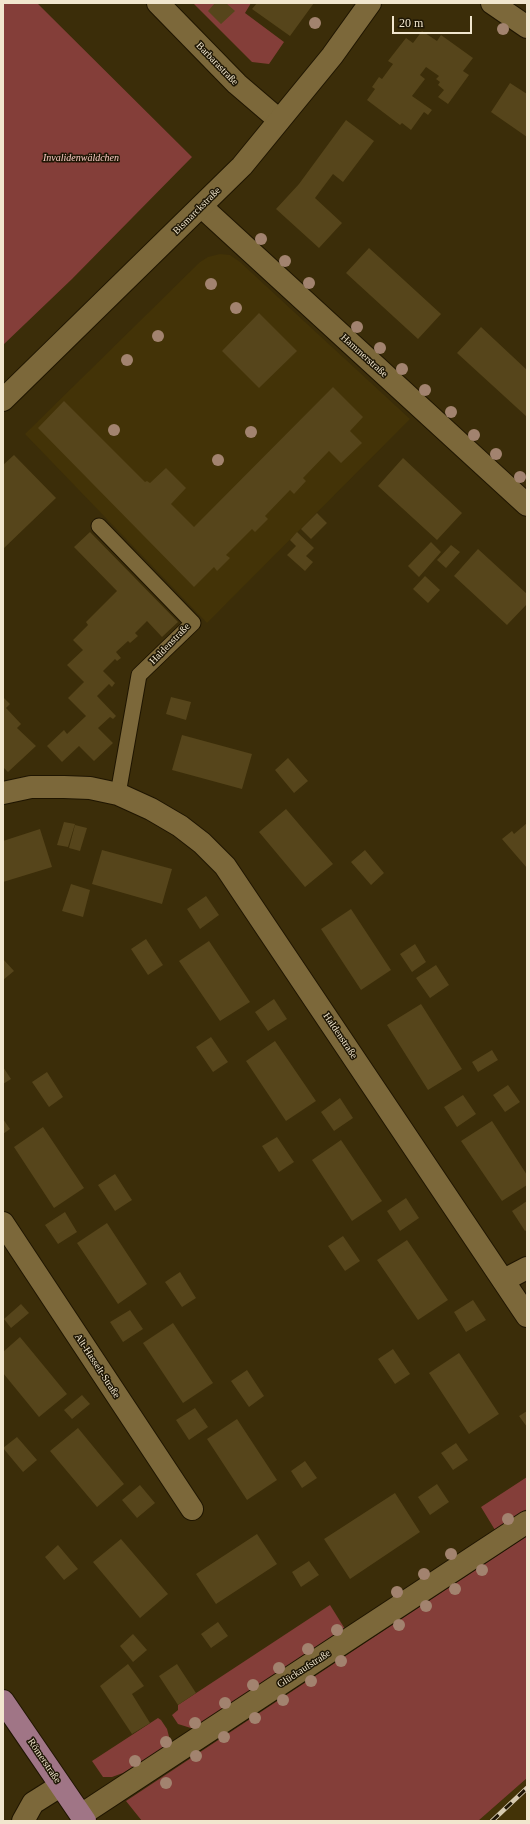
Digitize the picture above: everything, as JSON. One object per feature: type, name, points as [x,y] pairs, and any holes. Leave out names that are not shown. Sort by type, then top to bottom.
[{"type":"main road","name":"Römerstraße","points":[[3,1701],[83,1818]]},
{"type":"street","name":"Barbarastraße","points":[[158,3],[237,84],[280,120]]},
{"type":"street","name":"Bismarckstraße","points":[[3,400],[202,208],[242,166],[332,56],[370,3]]},
{"type":"street","points":[[492,3],[527,27]]},
{"type":"street","name":"Hammerstraße","points":[[202,208],[527,505]]},
{"type":"street","name":"Haldenstraße","points":[[3,793],[32,787],[64,787],[90,788],[118,794],[151,809],[180,826],[202,842],[225,866],[527,1316]]},
{"type":"street","name":"Alt-Hasselt-Straße","points":[[3,1223],[192,1509]]},
{"type":"street","points":[[504,1280],[527,1268]]},
{"type":"street","name":"Glückaufstraße","points":[[83,1818],[527,1522]]},
{"type":"street","points":[[23,1821],[33,1803],[60,1786]]},
{"type":"lane","name":"Haldenstraße","points":[[99,526],[192,623],[139,676],[118,794]]},
{"type":"shaded area","points":[[220,254],[230,255],[240,262],[410,419],[207,623],[25,434],[200,262],[208,257]]},
{"type":"shaded area","points":[[527,1778],[527,1821],[478,1821]]},
{"type":"green space","name":"Invalidenwäldchen","points":[[3,3],[37,3],[192,157],[72,279],[3,345]]},
{"type":"green space","points":[[193,3],[251,3],[245,13],[284,42],[269,64],[252,62]]},
{"type":"green space","points":[[527,1477],[527,1509],[495,1530],[481,1507]]},
{"type":"green space","points":[[527,1536],[527,1778],[478,1821],[142,1821],[126,1801]]},
{"type":"green space","points":[[330,1605],[345,1629],[194,1729],[178,1724],[172,1715],[178,1710],[178,1705]]},
{"type":"green space","points":[[158,1718],[167,1729],[171,1744],[123,1773],[112,1777],[103,1777],[92,1761]]},
{"type":"building","points":[[215,3],[226,3],[235,11],[221,24],[208,11]]},
{"type":"building","points":[[257,3],[314,3],[290,36],[252,9]]},
{"type":"building","points":[[422,31],[437,41],[441,35],[473,58],[463,71],[469,75],[448,104],[438,97],[444,90],[438,85],[440,82],[436,79],[439,76],[426,67],[420,75],[425,79],[412,96],[432,110],[428,115],[424,112],[411,130],[402,123],[400,125],[367,100],[375,89],[372,87],[379,77],[382,79],[393,64],[388,61],[406,38],[413,43]]},
{"type":"building","points":[[510,83],[527,94],[527,137],[491,112]]},
{"type":"building","points":[[346,120],[374,141],[343,182],[333,174],[315,198],[342,223],[319,248],[276,209],[299,184]]},
{"type":"building","points":[[369,248],[441,314],[418,339],[346,273]]},
{"type":"building","points":[[259,313],[297,351],[259,388],[222,351]]},
{"type":"building","points":[[481,327],[527,370],[527,417],[457,353]]},
{"type":"building","points":[[333,387],[363,417],[350,431],[362,443],[341,463],[329,451],[303,478],[306,481],[294,494],[290,490],[265,516],[268,519],[255,532],[252,529],[226,555],[230,558],[217,571],[214,567],[194,587],[38,428],[64,401],[145,482],[147,481],[150,483],[166,468],[186,488],[171,504],[194,527]]},
{"type":"building","points":[[14,455],[56,498],[3,549],[3,465]]},
{"type":"building","points":[[403,458],[462,513],[437,540],[378,486]]},
{"type":"building","points":[[317,513],[327,523],[311,539],[301,529]]},
{"type":"building","points":[[90,532],[178,622],[162,637],[147,621],[135,633],[138,636],[130,643],[128,641],[116,652],[121,658],[117,661],[115,659],[103,671],[115,683],[112,687],[109,684],[97,696],[116,716],[113,719],[110,717],[98,728],[113,743],[94,761],[79,746],[62,762],[47,746],[64,730],[67,734],[86,716],[68,698],[84,682],[67,665],[83,650],[73,640],[88,625],[86,622],[117,591],[74,547]]},
{"type":"building","points":[[297,532],[314,548],[306,556],[313,562],[305,571],[287,555],[296,546],[290,540]]},
{"type":"building","points":[[431,542],[441,552],[419,577],[408,566]]},
{"type":"building","points":[[451,545],[460,552],[446,568],[437,560]]},
{"type":"building","points":[[478,549],[527,594],[527,604],[507,625],[454,576]]},
{"type":"building","points":[[425,576],[440,590],[428,603],[413,589]]},
{"type":"building","points":[[3,697],[10,704],[6,708],[21,724],[17,728],[36,746],[8,772],[3,767]]},
{"type":"building","points":[[171,697],[191,702],[186,720],[166,714]]},
{"type":"building","points":[[182,735],[252,754],[242,789],[172,770]]},
{"type":"building","points":[[288,758],[308,781],[294,793],[275,770]]},
{"type":"building","points":[[286,809],[333,864],[305,887],[259,832]]},
{"type":"building","points":[[64,822],[75,824],[68,847],[57,845]]},
{"type":"building","points":[[527,823],[527,868],[502,839],[512,831],[514,834]]},
{"type":"building","points":[[75,825],[87,828],[80,851],[69,848]]},
{"type":"building","points":[[40,829],[52,867],[3,882],[3,841]]},
{"type":"building","points":[[102,850],[172,869],[162,904],[92,884]]},
{"type":"building","points":[[365,850],[384,873],[371,885],[351,862]]},
{"type":"building","points":[[71,884],[90,890],[83,917],[62,911]]},
{"type":"building","points":[[206,896],[219,915],[200,929],[187,909]]},
{"type":"building","points":[[351,909],[391,970],[361,990],[321,929]]},
{"type":"building","points":[[146,939],[163,965],[148,975],[131,949]]},
{"type":"building","points":[[209,941],[250,1002],[220,1021],[179,961]]},
{"type":"building","points":[[415,944],[426,962],[412,972],[400,954]]},
{"type":"building","points":[[3,959],[14,971],[3,980]]},
{"type":"building","points":[[436,965],[449,985],[430,998],[416,978]]},
{"type":"building","points":[[274,999],[287,1019],[268,1031],[255,1012]]},
{"type":"building","points":[[421,1004],[462,1069],[428,1090],[387,1025]]},
{"type":"building","points":[[211,1037],[228,1062],[213,1072],[196,1047]]},
{"type":"building","points":[[275,1041],[316,1101],[286,1121],[246,1061]]},
{"type":"building","points":[[492,1050],[498,1060],[478,1072],[472,1062]]},
{"type":"building","points":[[3,1067],[11,1079],[3,1084]]},
{"type":"building","points":[[47,1072],[63,1097],[49,1107],[32,1082]]},
{"type":"building","points":[[508,1085],[520,1102],[505,1112],[493,1095]]},
{"type":"building","points":[[463,1095],[476,1114],[457,1127],[444,1107]]},
{"type":"building","points":[[340,1098],[353,1118],[334,1131],[321,1112]]},
{"type":"building","points":[[3,1119],[10,1129],[3,1134]]},
{"type":"building","points":[[492,1121],[527,1175],[527,1185],[502,1201],[461,1141]]},
{"type":"building","points":[[43,1127],[84,1188],[54,1208],[14,1147]]},
{"type":"building","points":[[277,1137],[294,1162],[279,1172],[262,1146]]},
{"type":"building","points":[[341,1140],[382,1201],[352,1221],[312,1160]]},
{"type":"building","points":[[115,1174],[132,1200],[115,1211],[98,1185]]},
{"type":"building","points":[[406,1198],[419,1218],[400,1231],[387,1211]]},
{"type":"building","points":[[527,1201],[527,1230],[525,1231],[512,1211]]},
{"type":"building","points":[[65,1212],[77,1232],[58,1244],[45,1225]]},
{"type":"building","points":[[107,1223],[147,1284],[118,1304],[77,1243]]},
{"type":"building","points":[[343,1236],[360,1261],[345,1271],[328,1246]]},
{"type":"building","points":[[407,1240],[448,1300],[418,1320],[377,1260]]},
{"type":"building","points":[[180,1272],[196,1298],[182,1307],[165,1282]]},
{"type":"building","points":[[473,1300],[486,1320],[466,1332],[454,1312]]},
{"type":"building","points":[[21,1304],[29,1313],[11,1328],[4,1319]]},
{"type":"building","points":[[130,1310],[143,1329],[123,1342],[110,1322]]},
{"type":"building","points":[[173,1323],[213,1383],[183,1403],[143,1343]]},
{"type":"building","points":[[20,1337],[67,1394],[39,1417],[3,1373],[3,1352]]},
{"type":"building","points":[[393,1349],[410,1374],[395,1384],[378,1359]]},
{"type":"building","points":[[459,1353],[499,1414],[469,1434],[429,1373]]},
{"type":"building","points":[[247,1370],[264,1396],[249,1407],[231,1381]]},
{"type":"building","points":[[82,1395],[90,1404],[72,1419],[64,1410]]},
{"type":"building","points":[[195,1408],[208,1427],[189,1440],[176,1420]]},
{"type":"building","points":[[527,1411],[527,1427],[519,1416]]},
{"type":"building","points":[[237,1419],[277,1480],[247,1500],[207,1439]]},
{"type":"building","points":[[78,1428],[124,1484],[97,1507],[50,1451]]},
{"type":"building","points":[[17,1437],[37,1460],[23,1472],[3,1448]]},
{"type":"building","points":[[456,1443],[468,1460],[453,1470],[441,1453]]},
{"type":"building","points":[[305,1461],[317,1478],[302,1488],[291,1471]]},
{"type":"building","points":[[437,1484],[449,1502],[430,1515],[418,1497]]},
{"type":"building","points":[[140,1485],[155,1503],[137,1518],[122,1500]]},
{"type":"building","points":[[395,1493],[420,1532],[350,1579],[324,1539]]},
{"type":"building","points":[[257,1534],[277,1564],[216,1604],[196,1574]]},
{"type":"building","points":[[121,1539],[168,1594],[140,1618],[93,1562]]},
{"type":"building","points":[[58,1545],[78,1569],[64,1580],[45,1557]]},
{"type":"building","points":[[309,1561],[319,1575],[301,1587],[292,1572]]},
{"type":"building","points":[[218,1622],[228,1636],[211,1648],[201,1634]]},
{"type":"building","points":[[133,1634],[147,1650],[133,1662],[120,1646]]},
{"type":"building","points":[[128,1664],[144,1686],[132,1694],[150,1723],[132,1734],[100,1686]]},
{"type":"building","points":[[177,1664],[196,1693],[178,1705],[159,1676]]},
{"type":"railway","points":[[492,1821],[527,1788]]}]
